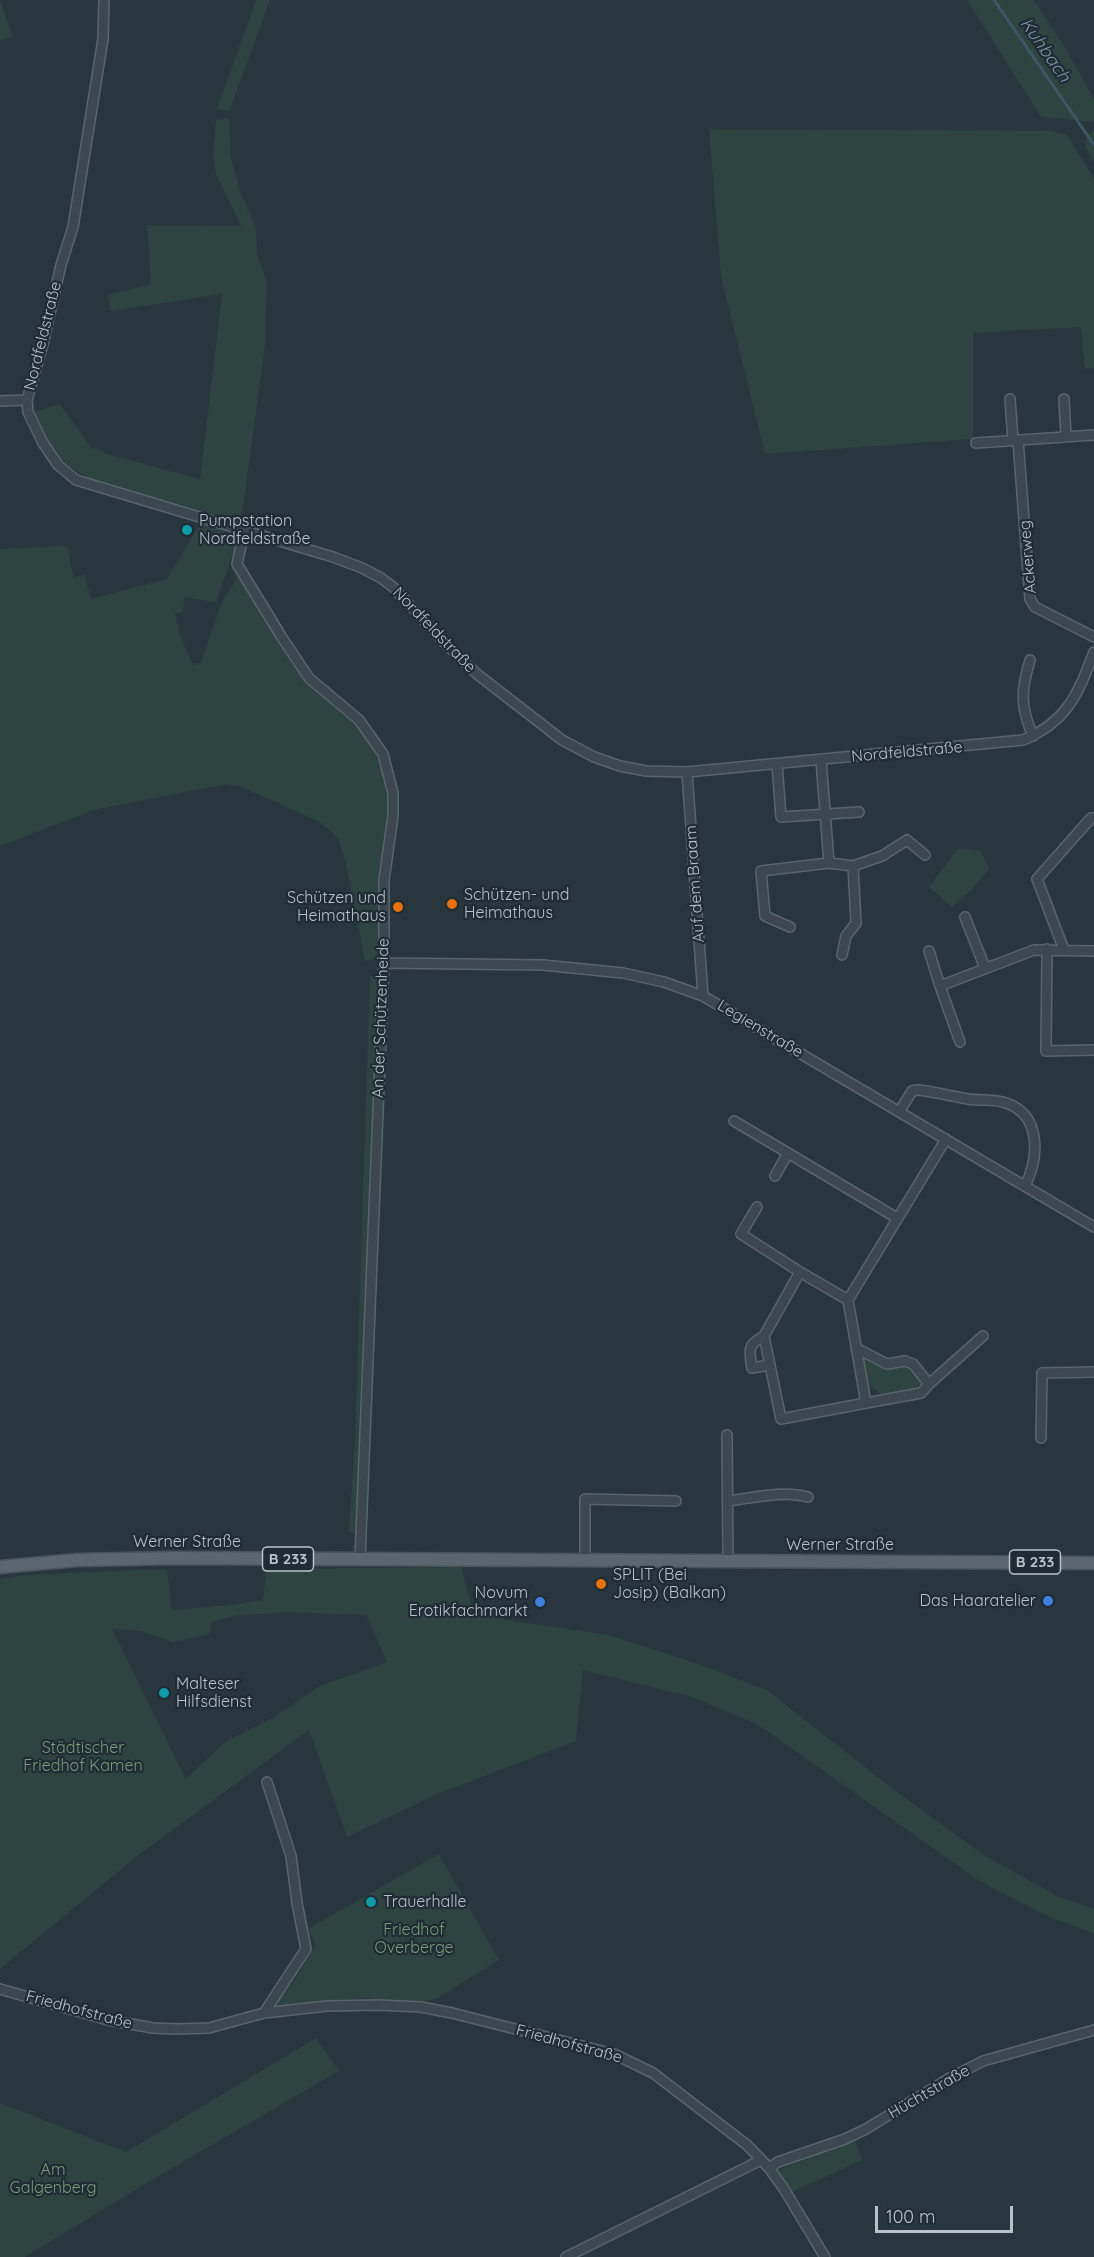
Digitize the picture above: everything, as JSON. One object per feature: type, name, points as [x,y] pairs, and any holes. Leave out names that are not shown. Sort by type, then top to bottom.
[{"type":"main road","name":"Werner Straße","points":[[0,1567],[77,1560],[175,1558],[1094,1563]]},
{"type":"street","name":"Nordfeldstraße","points":[[104,0],[102,50],[73,227],[61,265],[43,344],[27,400],[28,412],[43,443],[58,465],[76,480],[333,557],[381,578],[393,587],[477,674],[551,732],[578,749],[607,762],[635,770],[687,772],[1012,742],[1033,736],[1053,724],[1070,706],[1082,685],[1094,652]]},
{"type":"street","points":[[1010,399],[1016,440]]},
{"type":"street","points":[[1064,399],[1066,436]]},
{"type":"street","points":[[0,401],[27,400]]},
{"type":"street","points":[[976,442],[1094,435]]},
{"type":"street","name":"Ackerweg","points":[[1016,440],[1030,599],[1035,607],[1094,637]]},
{"type":"street","name":"An der Schützenheide","points":[[244,532],[237,564],[309,678],[359,720],[383,754],[393,793],[393,816],[384,879],[384,963],[360,1559]]},
{"type":"street","points":[[1030,660],[1023,682],[1024,715],[1033,736]]},
{"type":"street","points":[[821,760],[829,864]]},
{"type":"street","points":[[777,764],[781,817],[858,812]]},
{"type":"street","name":"Auf dem Braam","points":[[687,772],[703,996]]},
{"type":"street","points":[[1064,950],[1038,879],[1091,818],[1094,818]]},
{"type":"street","points":[[790,927],[765,916],[761,871],[829,864],[853,866],[882,856],[907,840],[925,855]]},
{"type":"street","points":[[842,955],[846,936],[855,922],[853,866]]},
{"type":"street","points":[[965,917],[984,968]]},
{"type":"street","points":[[1047,949],[1046,1051],[1094,1050]]},
{"type":"street","points":[[940,986],[1034,950],[1094,951]]},
{"type":"street","points":[[928,951],[960,1042]]},
{"type":"street","name":"Legienstraße","points":[[384,963],[543,966],[623,973],[664,982],[703,996],[1094,1227]]},
{"type":"street","points":[[899,1112],[912,1091],[918,1090],[973,1100],[999,1101],[1015,1107],[1027,1118],[1035,1138],[1033,1165],[1025,1186]]},
{"type":"street","points":[[734,1121],[897,1218]]},
{"type":"street","points":[[866,1403],[848,1300],[946,1139]]},
{"type":"street","points":[[775,1176],[788,1153]]},
{"type":"street","points":[[757,1207],[741,1234],[848,1300]]},
{"type":"street","points":[[770,1365],[752,1368],[749,1350],[754,1341],[764,1336],[800,1272]]},
{"type":"street","points":[[764,1336],[781,1419],[921,1393],[983,1336]]},
{"type":"street","points":[[856,1348],[887,1364],[905,1361],[913,1364],[929,1384]]},
{"type":"street","points":[[1041,1438],[1042,1372],[1094,1372]]},
{"type":"street","points":[[727,1435],[728,1561]]},
{"type":"street","points":[[728,1502],[776,1496],[808,1497]]},
{"type":"street","points":[[585,1560],[585,1499],[676,1501]]},
{"type":"street","points":[[264,2013],[306,1949],[291,1856],[267,1782]]},
{"type":"street","name":"Friedhofstraße","points":[[0,1989],[108,2020],[153,2028],[209,2028],[264,2013],[352,2004],[421,2007],[614,2054],[652,2073],[731,2132],[761,2160],[825,2257]]},
{"type":"street","name":"Hüchtstraße","points":[[769,2169],[778,2162],[866,2129],[948,2079],[983,2061],[1094,2030]]},
{"type":"street","points":[[566,2257],[761,2160]]},
{"type":"green space","points":[[0,0],[13,37],[0,40]]},
{"type":"green space","points":[[256,0],[270,0],[230,110],[217,109]]},
{"type":"green space","points":[[967,0],[1034,0],[1063,44],[1094,99],[1094,122],[1041,117]]},
{"type":"green space","points":[[229,118],[231,157],[241,194],[256,228],[257,254],[267,283],[265,346],[241,522],[111,487],[87,478],[66,463],[56,452],[34,412],[60,404],[91,447],[111,455],[200,479],[222,294],[110,311],[108,295],[151,284],[147,225],[241,226],[216,174],[213,158],[216,120]]},
{"type":"green space","points":[[709,129],[1052,131],[1067,135],[1094,178],[1094,368],[1085,369],[1081,327],[973,333],[973,439],[765,454],[721,277]]},
{"type":"green space","points":[[1094,132],[1094,162],[1085,147],[1086,137]]},
{"type":"green space","points":[[201,522],[227,533],[235,548],[216,603],[185,597],[183,612],[175,614],[180,635],[193,665],[201,662],[221,604],[239,575],[304,680],[361,730],[378,755],[386,776],[390,798],[381,874],[382,957],[365,961],[346,864],[338,838],[320,822],[244,788],[226,784],[94,810],[0,846],[0,549],[67,546],[74,578],[84,574],[91,599],[167,579]]},
{"type":"green space","points":[[958,848],[981,851],[989,869],[972,890],[952,907],[929,887]]},
{"type":"green space","points":[[370,976],[379,976],[356,1533],[349,1532],[355,1439]]},
{"type":"green space","points":[[861,1356],[910,1366],[923,1381],[912,1391],[883,1396],[866,1382]]},
{"type":"green space","name":"Städtischer Friedhof Kamen","points":[[461,1567],[474,1615],[608,1635],[690,1661],[767,1690],[893,1789],[984,1855],[1057,1896],[1094,1909],[1094,1934],[1043,1914],[978,1880],[757,1724],[692,1697],[583,1670],[576,1741],[437,1794],[347,1837],[309,1730],[136,1857],[0,1969],[0,1579],[23,1575],[167,1569],[172,1610],[263,1600],[266,1569]],"holes":[[[286,1612],[366,1615],[387,1662],[318,1687],[273,1718],[225,1742],[186,1779],[112,1629],[141,1631],[173,1642],[209,1634],[212,1622],[234,1616]]]},
{"type":"green space","name":"Friedhof Overberge","points":[[439,1854],[499,1960],[438,1998],[419,2003],[365,1998],[281,2006],[275,2004],[294,1981],[316,1945],[308,1929]]},
{"type":"green space","name":"Am Galgenberg","points":[[316,2038],[339,2071],[25,2257],[0,2257],[0,2103],[126,2152]]},
{"type":"green space","points":[[855,2140],[862,2160],[792,2192],[778,2170]]},
{"type":"waterway","name":"Kuhbach","points":[[994,0],[1094,145]]},
{"type":"place","name":"Pumpstation Nordfeldstraße","points":[[187,530]]},
{"type":"place","name":"Schützen- und Heimathaus","points":[[452,904]]},
{"type":"place","name":"Schützen und Heimathaus","points":[[398,907]]},
{"type":"place","name":"SPLIT (Bei Josip) (Balkan)","points":[[601,1584]]},
{"type":"place","name":"Das Haaratelier","points":[[1048,1601]]},
{"type":"place","name":"Novum Erotikfachmarkt","points":[[540,1602]]},
{"type":"place","name":"Malteser Hilfsdienst","points":[[164,1693]]},
{"type":"place","name":"Trauerhalle","points":[[371,1902]]}]
